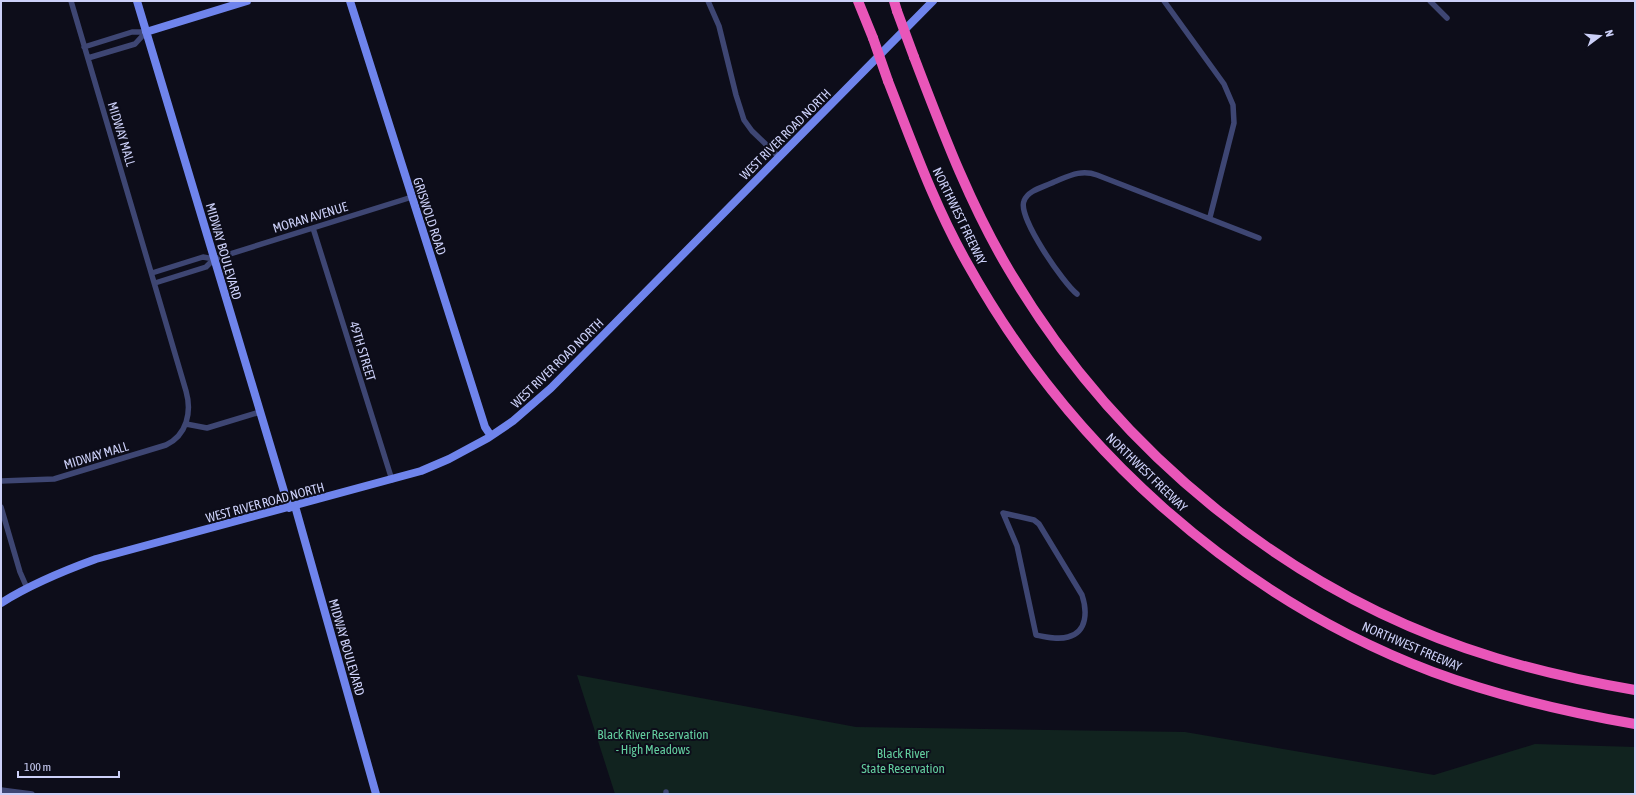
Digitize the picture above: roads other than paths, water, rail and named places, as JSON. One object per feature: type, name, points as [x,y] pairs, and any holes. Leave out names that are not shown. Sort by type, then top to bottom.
[{"type":"highway","name":"NORTHWEST FREEWAY","points":[[858,1],[918,159],[944,218],[966,262],[991,305],[1031,364],[1069,412],[1132,480],[1178,520],[1229,561],[1319,618],[1379,648],[1432,671],[1489,691],[1546,707],[1635,724]]},
{"type":"highway","name":"NORTHWEST FREEWAY","points":[[898,5],[931,102],[956,166],[989,235],[1028,302],[1060,349],[1120,420],[1167,467],[1199,496],[1226,517],[1300,568],[1347,596],[1403,623],[1495,658],[1568,677],[1635,690]]},
{"type":"street","name":"MIDWAY MALL","points":[[71,1],[155,283]]},
{"type":"street","name":"MIDWAY BOULEVARD","points":[[137,1],[260,412],[292,507],[376,794]]},
{"type":"street","name":"GRISWOLD ROAD","points":[[350,1],[485,427],[491,436]]},
{"type":"street","points":[[708,1],[719,26],[736,95],[744,120],[752,131],[779,157]]},
{"type":"street","name":"WEST RIVER ROAD NORTH","points":[[1,602],[64,570],[392,480],[450,459],[491,436],[513,421],[551,388],[933,1]]},
{"type":"street","points":[[1164,1],[1224,84],[1233,105],[1234,123],[1210,217]]},
{"type":"street","points":[[1430,1],[1447,18]]},
{"type":"street","points":[[84,47],[132,32],[146,32],[243,2]]},
{"type":"street","points":[[88,58],[136,44],[146,32]]},
{"type":"street","points":[[1077,294],[1058,271],[1024,217],[1022,206],[1024,201],[1034,191],[1069,176],[1086,172],[1210,217],[1259,238]]},
{"type":"street","name":"MORAN AVENUE","points":[[155,283],[206,267],[214,259],[412,197]]},
{"type":"street","name":"49TH STREET","points":[[313,228],[392,480]]},
{"type":"street","name":"MORAN AVENUE","points":[[152,273],[203,257],[214,259]]},
{"type":"street","points":[[155,283],[188,398],[189,412],[186,424],[207,428],[260,412]]},
{"type":"street","name":"MIDWAY MALL","points":[[1,481],[54,479],[146,452],[169,443],[186,424]]},
{"type":"street","points":[[1,508],[20,572],[27,588]]},
{"type":"street","points":[[1003,513],[1034,520],[1044,530],[1082,595],[1085,604],[1086,615],[1084,621],[1074,635],[1060,638],[1036,635],[1017,546],[1012,530],[1003,513]]},
{"type":"street","points":[[1,790],[32,794]]},
{"type":"park label","name":"Black River Reservation - High Meadows","points":[[653,742]]},
{"type":"park label","name":"Black River State Reservation","points":[[903,760]]}]
